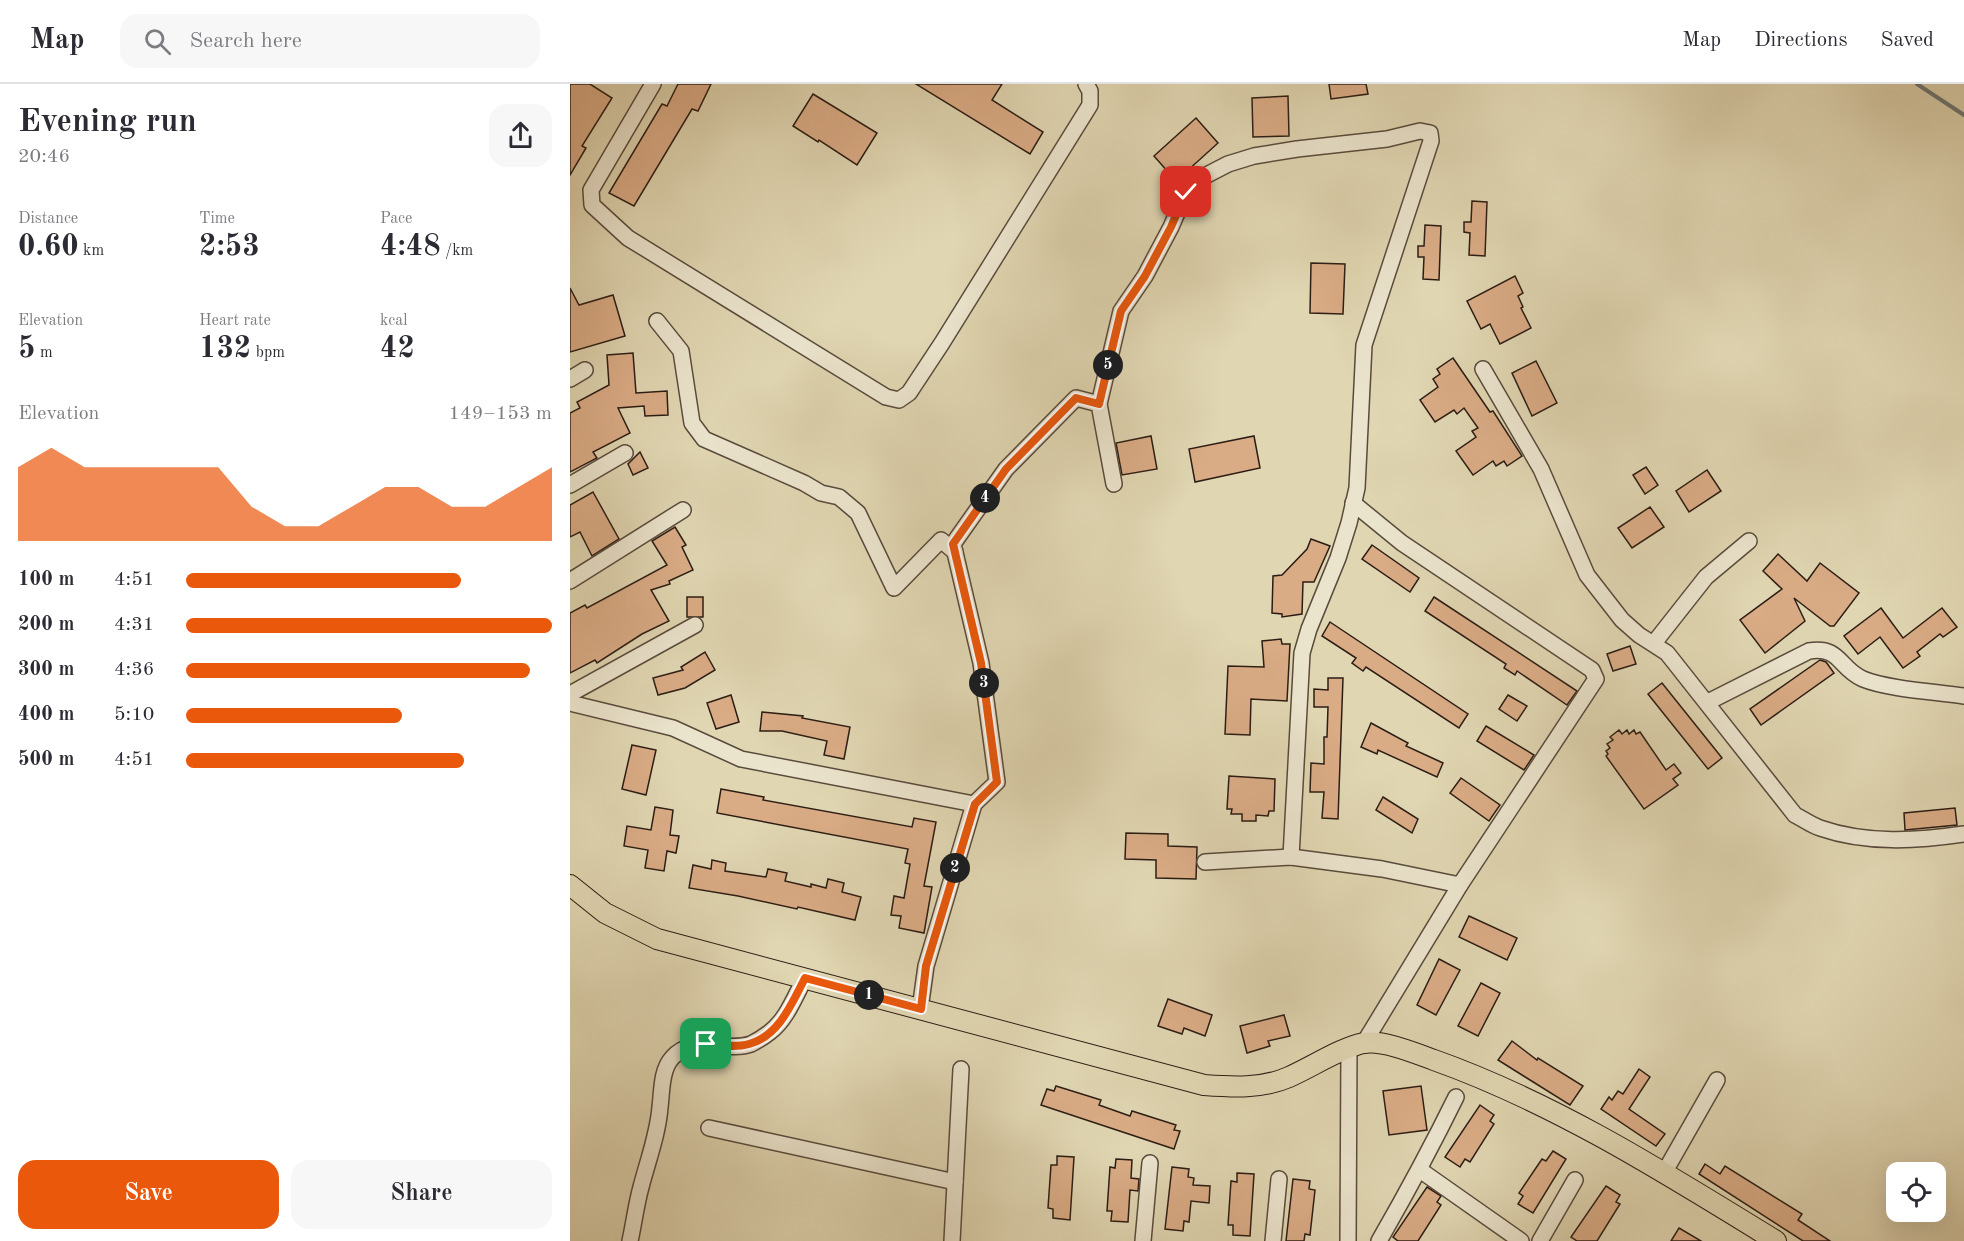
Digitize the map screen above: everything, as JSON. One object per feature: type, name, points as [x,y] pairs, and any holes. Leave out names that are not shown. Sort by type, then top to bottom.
[{"type":"main road","points":[[570,885],[605,913],[657,939],[1204,1085],[1234,1087],[1264,1084],[1288,1078],[1318,1062],[1357,1046],[1396,1047],[1472,1073],[1532,1101],[1664,1173],[1776,1241]]},
{"type":"street","points":[[653,84],[591,190],[592,205],[628,238],[886,397],[899,400],[909,393],[942,343],[1090,105],[1090,91],[1086,84]]},
{"type":"street","points":[[1114,484],[1099,404],[1121,311],[1145,276],[1171,227],[1186,192],[1201,178],[1228,164],[1254,156],[1387,139],[1420,131],[1430,134],[1431,141],[1364,345],[1359,460],[1353,503],[1338,558],[1309,629],[1302,653],[1291,857]]},
{"type":"street","points":[[657,321],[681,351],[692,423],[704,439],[804,483],[821,493],[839,497],[858,513],[894,588],[941,540],[955,552]]},
{"type":"street","points":[[1484,369],[1541,469],[1587,575],[1622,620],[1639,635],[1667,653],[1795,815],[1819,828],[1867,838],[1914,840],[1964,834]]},
{"type":"street","points":[[570,379],[585,370]]},
{"type":"street","points":[[921,1009],[926,966],[975,804],[997,782],[981,663],[953,544],[1006,469],[1076,398],[1099,404]]},
{"type":"street","points":[[570,486],[626,453]]},
{"type":"street","points":[[1352,1240],[1357,1046],[1596,679],[1592,670],[1402,543],[1353,503]]},
{"type":"street","points":[[570,581],[683,510]]},
{"type":"street","points":[[1654,643],[1706,577],[1749,541]]},
{"type":"street","points":[[570,694],[695,625]]},
{"type":"street","points":[[1708,702],[1762,677],[1809,651],[1824,649],[1838,657],[1850,672],[1865,680],[1964,696]]},
{"type":"street","points":[[570,703],[673,728],[741,759],[975,804]]},
{"type":"street","points":[[1204,862],[1291,857],[1382,870],[1460,885]]},
{"type":"street","points":[[630,1241],[640,1188],[658,1127],[662,1083],[670,1059],[690,1047],[706,1044],[734,1046],[750,1044],[772,1031],[784,1017],[805,978]]},
{"type":"street","points":[[952,1241],[961,1069]]},
{"type":"street","points":[[1664,1173],[1717,1080]]},
{"type":"street","points":[[1379,1241],[1420,1170],[1456,1097]]},
{"type":"street","points":[[709,1128],[955,1182]]},
{"type":"street","points":[[1143,1241],[1150,1163]]},
{"type":"street","points":[[1420,1170],[1521,1241]]},
{"type":"street","points":[[1273,1241],[1279,1179]]},
{"type":"street","points":[[1540,1241],[1575,1180]]},
{"type":"building","points":[[570,84],[590,84],[612,98],[582,146],[586,148],[570,175]]},
{"type":"building","points":[[678,84],[711,84],[698,111],[692,109],[634,206],[609,193],[662,104],[667,106]]},
{"type":"building","points":[[916,84],[1002,84],[992,100],[1043,132],[1030,154]]},
{"type":"building","points":[[1329,84],[1366,84],[1368,94],[1331,99]]},
{"type":"building","points":[[813,94],[877,133],[857,165],[793,126]]},
{"type":"building","points":[[1288,96],[1289,136],[1253,137],[1252,98]]},
{"type":"building","points":[[1196,118],[1218,143],[1176,181],[1154,156]]},
{"type":"building","points":[[1472,201],[1487,202],[1485,256],[1469,255],[1470,233],[1464,232],[1464,222],[1471,222]]},
{"type":"building","points":[[1425,225],[1441,226],[1439,280],[1423,279],[1424,257],[1418,257],[1418,246],[1424,246]]},
{"type":"building","points":[[1311,263],[1345,264],[1343,314],[1310,313]]},
{"type":"building","points":[[1515,276],[1523,293],[1518,296],[1523,307],[1521,308],[1531,328],[1500,344],[1490,324],[1481,329],[1467,301]]},
{"type":"building","points":[[570,288],[579,305],[613,295],[625,336],[570,352]]},
{"type":"building","points":[[633,353],[636,393],[667,391],[668,415],[645,416],[644,406],[618,408],[630,433],[593,452],[597,458],[570,472],[570,413],[580,408],[577,402],[609,385],[607,355]]},
{"type":"building","points":[[1453,358],[1490,412],[1493,411],[1522,456],[1507,466],[1504,461],[1496,466],[1493,461],[1473,475],[1456,451],[1476,437],[1472,431],[1478,428],[1464,408],[1457,414],[1454,410],[1435,422],[1420,400],[1438,387],[1433,379],[1440,374],[1437,369]]},
{"type":"building","points":[[1536,361],[1557,403],[1532,416],[1512,373]]},
{"type":"building","points":[[1151,436],[1157,469],[1122,475],[1116,443]]},
{"type":"building","points":[[1254,436],[1260,468],[1195,482],[1189,449]]},
{"type":"building","points":[[640,452],[648,468],[633,475],[628,464]]},
{"type":"building","points":[[1646,467],[1658,485],[1645,494],[1633,475]]},
{"type":"building","points":[[1707,470],[1721,491],[1689,512],[1676,491]]},
{"type":"building","points":[[593,492],[619,539],[592,556],[580,532],[570,537],[570,505]]},
{"type":"building","points":[[1650,507],[1664,527],[1632,548],[1618,528]]},
{"type":"building","points":[[675,527],[686,545],[682,547],[693,570],[669,581],[670,584],[651,590],[669,621],[642,634],[597,663],[595,660],[570,673],[570,613],[585,605],[587,608],[667,565],[652,541]]},
{"type":"building","points":[[1311,539],[1330,546],[1314,582],[1303,582],[1302,614],[1282,617],[1282,614],[1272,613],[1273,576],[1282,575],[1307,549]]},
{"type":"building","points":[[1372,545],[1419,578],[1410,592],[1362,559]]},
{"type":"building","points":[[1778,554],[1807,581],[1820,563],[1859,593],[1834,626],[1830,626],[1794,598],[1805,621],[1765,653],[1740,620],[1782,589],[1763,571]]},
{"type":"building","points":[[687,597],[703,597],[703,617],[687,617]]},
{"type":"building","points":[[1434,597],[1577,691],[1567,705],[1517,671],[1515,675],[1504,668],[1506,664],[1425,611]]},
{"type":"building","points":[[1881,608],[1903,638],[1942,608],[1957,627],[1943,637],[1940,634],[1917,652],[1920,656],[1903,668],[1880,637],[1858,654],[1844,636]]},
{"type":"building","points":[[1330,622],[1468,714],[1459,728],[1366,667],[1363,671],[1352,663],[1356,658],[1322,636]]},
{"type":"building","points":[[1281,639],[1282,644],[1290,644],[1287,701],[1251,699],[1250,735],[1225,734],[1228,666],[1264,667],[1262,641]]},
{"type":"building","points":[[1630,646],[1636,664],[1613,671],[1607,654]]},
{"type":"building","points":[[705,652],[715,670],[685,688],[658,695],[653,678],[683,670],[681,667]]},
{"type":"building","points":[[1820,660],[1826,662],[1834,673],[1761,725],[1750,709]]},
{"type":"building","points":[[1328,678],[1343,678],[1338,819],[1322,818],[1324,792],[1310,792],[1311,763],[1324,764],[1324,737],[1327,737],[1328,707],[1314,707],[1314,689],[1328,690]]},
{"type":"building","points":[[1662,683],[1722,758],[1708,769],[1648,694]]},
{"type":"building","points":[[731,695],[739,722],[716,729],[707,703]]},
{"type":"building","points":[[1508,695],[1527,706],[1517,721],[1499,709]]},
{"type":"building","points":[[762,712],[803,716],[802,718],[850,727],[844,759],[824,755],[827,741],[782,731],[760,731]]},
{"type":"building","points":[[1371,723],[1408,743],[1406,746],[1443,763],[1437,777],[1378,750],[1377,754],[1361,747]]},
{"type":"building","points":[[1486,726],[1534,755],[1524,770],[1477,741]]},
{"type":"building","points":[[1619,730],[1622,734],[1627,730],[1629,734],[1634,730],[1636,734],[1640,732],[1666,770],[1674,764],[1681,773],[1673,779],[1678,785],[1644,809],[1606,756],[1608,754],[1606,751],[1610,748],[1607,744],[1613,740],[1610,737]]},
{"type":"building","points":[[632,745],[656,750],[646,795],[622,789]]},
{"type":"building","points":[[1229,776],[1275,779],[1274,811],[1269,811],[1268,816],[1256,815],[1256,821],[1242,821],[1242,814],[1231,814],[1232,809],[1227,809]]},
{"type":"building","points":[[1461,778],[1500,805],[1489,821],[1450,793]]},
{"type":"building","points":[[721,789],[764,797],[763,800],[912,827],[914,818],[936,822],[924,886],[932,887],[924,933],[899,928],[901,916],[891,915],[894,896],[904,898],[910,864],[905,863],[908,849],[717,813]]},
{"type":"building","points":[[1383,797],[1418,819],[1412,833],[1376,810]]},
{"type":"building","points":[[655,807],[673,810],[670,835],[679,836],[676,853],[667,851],[664,871],[645,868],[648,850],[624,846],[627,826],[651,830]]},
{"type":"building","points":[[1955,808],[1957,825],[1905,830],[1904,813]]},
{"type":"building","points":[[1126,833],[1168,834],[1168,846],[1197,847],[1196,879],[1156,878],[1156,860],[1125,859]]},
{"type":"building","points":[[712,860],[726,863],[725,871],[766,877],[768,869],[787,873],[785,881],[811,887],[811,884],[826,888],[828,879],[844,883],[842,892],[861,897],[855,920],[798,907],[797,909],[689,888],[693,865],[711,869]]},
{"type":"building","points":[[1469,916],[1517,938],[1507,960],[1459,937]]},
{"type":"building","points":[[1439,959],[1460,970],[1436,1015],[1417,1005]]},
{"type":"building","points":[[1481,983],[1500,993],[1478,1036],[1458,1026]]},
{"type":"building","points":[[1168,999],[1212,1015],[1205,1036],[1184,1028],[1182,1034],[1158,1026]]},
{"type":"building","points":[[1284,1015],[1290,1036],[1268,1041],[1270,1046],[1247,1053],[1240,1026]]},
{"type":"building","points":[[1512,1041],[1537,1060],[1538,1058],[1583,1086],[1570,1105],[1498,1060]]},
{"type":"building","points":[[1639,1069],[1650,1077],[1629,1109],[1665,1134],[1656,1146],[1601,1109],[1609,1097],[1612,1100],[1618,1091],[1623,1094]]},
{"type":"building","points":[[1056,1086],[1101,1100],[1099,1105],[1130,1116],[1132,1111],[1176,1125],[1174,1130],[1180,1131],[1174,1149],[1041,1105],[1047,1089],[1054,1091]]},
{"type":"building","points":[[1421,1086],[1427,1130],[1389,1135],[1383,1091]]},
{"type":"building","points":[[1480,1105],[1494,1115],[1490,1121],[1494,1124],[1470,1162],[1465,1159],[1460,1167],[1445,1157]]},
{"type":"building","points":[[1553,1151],[1566,1159],[1533,1213],[1518,1204],[1523,1196],[1519,1193],[1542,1159],[1546,1161]]},
{"type":"building","points":[[1057,1156],[1074,1157],[1070,1220],[1053,1218],[1053,1209],[1048,1208],[1051,1165],[1057,1165]]},
{"type":"building","points":[[1116,1159],[1132,1160],[1131,1178],[1139,1179],[1138,1191],[1130,1190],[1128,1222],[1111,1221],[1112,1211],[1107,1211],[1110,1167],[1115,1168]]},
{"type":"building","points":[[1705,1164],[1720,1174],[1725,1166],[1802,1214],[1798,1220],[1830,1241],[1803,1241],[1699,1174]]},
{"type":"building","points":[[1172,1167],[1189,1169],[1188,1177],[1194,1178],[1193,1185],[1210,1186],[1209,1203],[1191,1201],[1189,1222],[1184,1221],[1183,1231],[1165,1229]]},
{"type":"building","points":[[1237,1173],[1254,1174],[1250,1236],[1233,1235],[1233,1225],[1228,1225],[1231,1181],[1237,1182]]},
{"type":"building","points":[[1293,1179],[1310,1181],[1309,1189],[1315,1190],[1310,1235],[1305,1234],[1304,1241],[1286,1241]]},
{"type":"building","points":[[1606,1186],[1620,1195],[1616,1202],[1620,1204],[1597,1241],[1577,1241],[1571,1237]]},
{"type":"building","points":[[1427,1187],[1441,1196],[1437,1202],[1441,1205],[1418,1241],[1398,1241],[1393,1237]]},
{"type":"building","points":[[1679,1228],[1701,1241],[1671,1241]]},
{"type":"waterway","points":[[1917,84],[1964,115]]},
{"type":"route","points":[[706,1044],[734,1046],[750,1044],[772,1031],[784,1017],[805,978],[921,1009],[926,966],[975,804],[997,782],[981,663],[953,544],[1006,469],[1076,398],[1099,404],[1121,311],[1145,276],[1171,227],[1186,192]]}]
